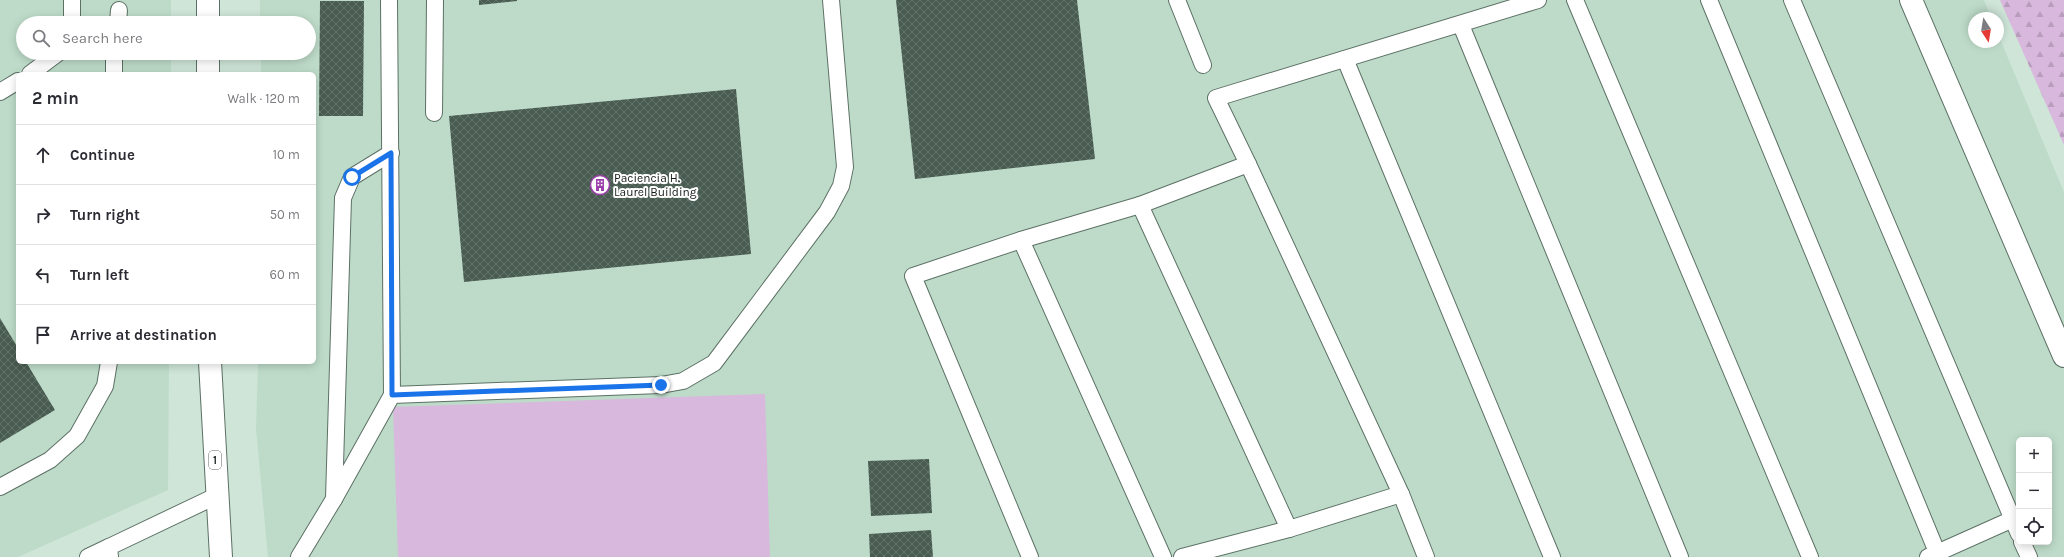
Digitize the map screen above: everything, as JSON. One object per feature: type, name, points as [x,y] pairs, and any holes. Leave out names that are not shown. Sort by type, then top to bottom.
[{"type":"main road","points":[[208,0],[208,16]]},
{"type":"main road","points":[[1911,0],[2064,356]]},
{"type":"main road","points":[[208,60],[208,72]]},
{"type":"main road","name":"1","points":[[210,364],[216,496],[221,557]]},
{"type":"lane","points":[[72,0],[72,16]]},
{"type":"lane","points":[[299,557],[334,499],[392,395],[389,0]]},
{"type":"lane","points":[[434,113],[435,0]]},
{"type":"lane","points":[[392,395],[661,385],[683,381],[714,363],[827,212],[841,186],[845,167],[831,0]]},
{"type":"lane","points":[[1177,0],[1203,65]]},
{"type":"lane","points":[[1426,557],[1401,494],[1216,98],[1461,25],[1538,0]]},
{"type":"lane","points":[[1575,0],[1810,557]]},
{"type":"lane","points":[[1709,0],[1934,556],[2013,519]]},
{"type":"lane","points":[[1792,0],[2016,526]]},
{"type":"lane","points":[[1461,25],[1680,557]]},
{"type":"lane","points":[[1345,59],[1552,557]]},
{"type":"lane","points":[[33,72],[49,60]]},
{"type":"lane","points":[[114,60],[114,72]]},
{"type":"lane","points":[[0,92],[16,82]]},
{"type":"lane","points":[[334,499],[343,198],[352,177],[391,153]]},
{"type":"lane","points":[[1030,557],[914,276],[1021,240],[1140,205],[1248,164]]},
{"type":"lane","points":[[1140,205],[1289,529]]},
{"type":"lane","points":[[1021,240],[1163,557]]},
{"type":"lane","points":[[0,487],[50,460],[77,436],[105,386],[109,364]]},
{"type":"lane","points":[[1182,557],[1289,529],[1401,494]]},
{"type":"lane","points":[[88,557],[110,552],[216,496]]},
{"type":"lane","points":[[2023,545],[2028,557]]},
{"type":"shaded area","points":[[0,0],[171,0],[171,16],[16,16],[16,60],[171,60],[171,72],[16,72],[16,364],[169,364],[168,490],[18,557],[0,557]]},
{"type":"shaded area","points":[[260,0],[1984,0],[1989,12],[1968,12],[1968,48],[2004,48],[2064,192],[2064,557],[268,557],[256,429],[258,364],[316,364],[316,72],[261,72],[261,60],[316,60],[316,16],[260,16]]},
{"type":"green space","points":[[2000,0],[2064,0],[2064,145]]},
{"type":"green space","points":[[765,394],[770,557],[398,557],[393,407]]},
{"type":"building","points":[[479,0],[517,0],[517,1],[479,5]]},
{"type":"building","points":[[896,0],[1077,0],[1095,159],[915,179]]},
{"type":"building","points":[[320,1],[364,1],[363,116],[319,116]]},
{"type":"building","name":"Paciencia H. Laurel Building","points":[[736,89],[751,254],[464,282],[449,116]]},
{"type":"building","points":[[0,318],[16,345],[16,364],[27,364],[55,410],[0,443]]},
{"type":"building","points":[[929,459],[932,513],[871,516],[868,461]]},
{"type":"building","points":[[931,530],[933,557],[870,557],[869,534]]},
{"type":"place","name":"Paciencia H. Laurel Building","points":[[600,185]]},
{"type":"route","points":[[352,177],[391,153],[392,395],[661,385]]}]
